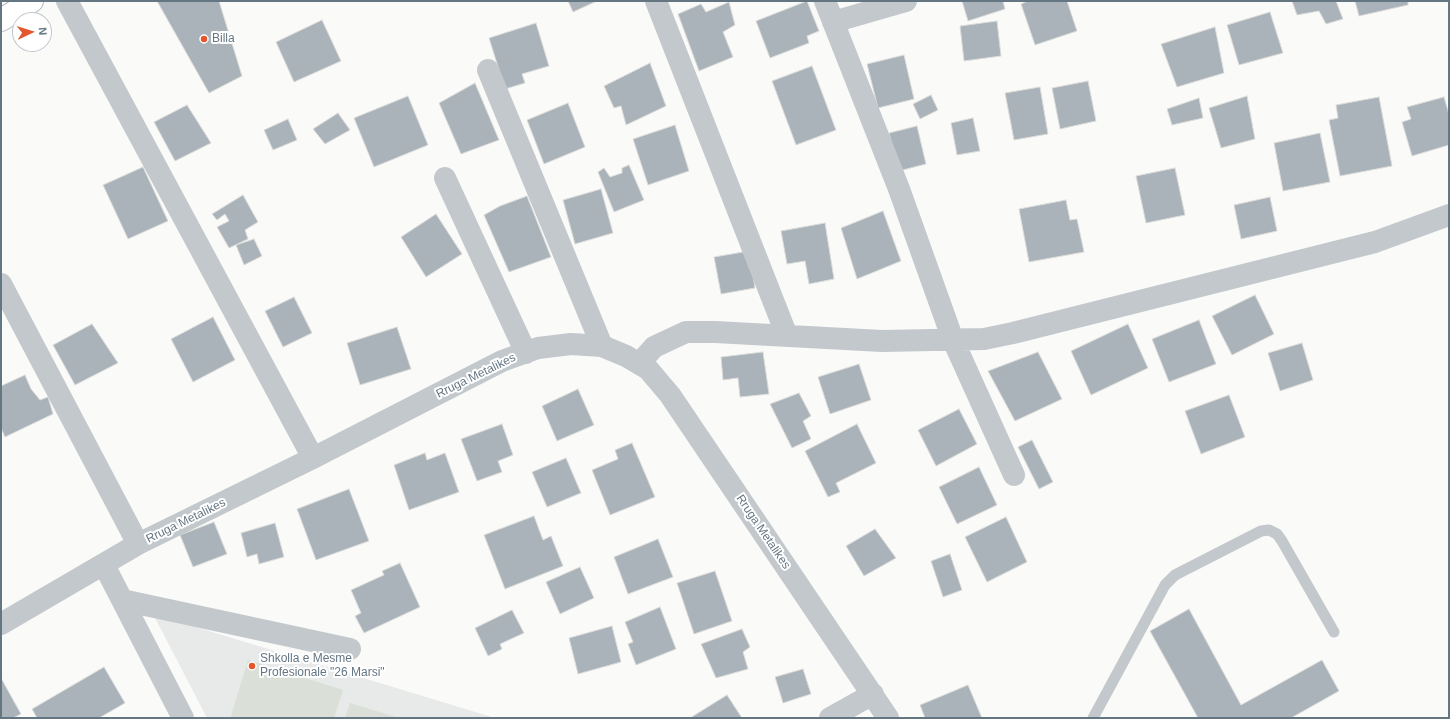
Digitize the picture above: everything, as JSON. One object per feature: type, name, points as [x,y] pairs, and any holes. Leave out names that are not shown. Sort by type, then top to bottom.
[{"type":"street","points":[[1,20],[32,1]]},
{"type":"street","points":[[67,1],[313,458]]},
{"type":"street","points":[[656,1],[787,336]]},
{"type":"street","points":[[825,1],[899,189],[953,340],[1014,475]]},
{"type":"street","points":[[833,22],[906,1]]},
{"type":"street","points":[[488,70],[602,346]]},
{"type":"street","points":[[445,178],[526,353]]},
{"type":"street","points":[[639,364],[654,347],[686,332],[715,332],[882,341],[984,339],[1375,242],[1449,215]]},
{"type":"street","points":[[1,284],[138,544]]},
{"type":"street","name":"Rruga Metalikes","points":[[1,624],[138,544],[313,458],[502,361],[538,348],[571,344],[602,346],[626,356],[648,369],[670,395],[888,718]]},
{"type":"street","points":[[104,565],[183,718]]},
{"type":"street","points":[[122,600],[350,649]]},
{"type":"street","points":[[830,718],[873,694]]},
{"type":"lane","points":[[1093,718],[1165,585],[1175,575],[1261,531],[1269,530],[1277,534],[1334,632]]},
{"type":"shaded area","name":"Shkolla e Mesme Profesionale \"26 Marsi\"","points":[[153,614],[495,718],[207,718]]},
{"type":"shaded area","points":[[248,660],[343,690],[334,718],[237,718],[231,716]]},
{"type":"shaded area","points":[[350,703],[399,718],[345,718]]},
{"type":"building","name":"Billa","points":[[157,1],[219,1],[242,76],[209,93]]},
{"type":"building","points":[[568,1],[597,1],[573,12]]},
{"type":"building","points":[[807,1],[819,31],[807,36],[809,43],[770,58],[756,21]]},
{"type":"building","points":[[962,1],[1003,1],[1005,9],[968,21]]},
{"type":"building","points":[[1028,1],[1067,1],[1077,31],[1035,45],[1021,4]]},
{"type":"building","points":[[1292,1],[1336,1],[1343,19],[1326,24],[1319,11],[1297,15]]},
{"type":"building","points":[[1355,1],[1408,1],[1408,5],[1359,16]]},
{"type":"building","points":[[729,2],[735,25],[723,32],[733,57],[699,71],[678,14],[701,4],[706,12]]},
{"type":"building","points":[[1270,12],[1283,53],[1239,65],[1227,25]]},
{"type":"building","points":[[322,20],[341,61],[294,82],[276,42]]},
{"type":"building","points":[[997,21],[1001,56],[964,61],[960,26]]},
{"type":"building","points":[[536,23],[549,66],[522,74],[525,83],[505,89],[489,38]]},
{"type":"building","points":[[1215,27],[1224,73],[1177,87],[1161,44]]},
{"type":"building","points":[[904,55],[914,99],[878,108],[867,64]]},
{"type":"building","points":[[650,63],[666,106],[626,125],[621,106],[614,108],[604,86]]},
{"type":"building","points":[[812,66],[836,130],[796,145],[772,81]]},
{"type":"building","points":[[1088,81],[1096,121],[1060,129],[1052,88]]},
{"type":"building","points":[[475,83],[499,140],[461,154],[439,103]]},
{"type":"building","points":[[1040,87],[1048,134],[1014,140],[1005,93]]},
{"type":"building","points":[[931,95],[938,110],[920,119],[913,104]]},
{"type":"building","points":[[408,96],[428,145],[374,167],[354,118]]},
{"type":"building","points":[[1247,96],[1255,139],[1221,148],[1209,108]]},
{"type":"building","points":[[1379,97],[1392,166],[1340,176],[1329,120],[1338,118],[1336,105]]},
{"type":"building","points":[[1444,97],[1449,114],[1449,145],[1412,156],[1402,122],[1411,119],[1407,107]]},
{"type":"building","points":[[1199,98],[1203,118],[1172,125],[1167,109]]},
{"type":"building","points":[[568,103],[585,147],[544,164],[527,120]]},
{"type":"building","points":[[187,105],[211,143],[175,161],[154,122]]},
{"type":"building","points":[[338,113],[350,130],[325,144],[313,129]]},
{"type":"building","points":[[973,118],[980,151],[957,155],[951,123]]},
{"type":"building","points":[[288,119],[297,140],[273,150],[264,130]]},
{"type":"building","points":[[675,125],[689,171],[648,185],[633,139]]},
{"type":"building","points":[[917,126],[926,164],[899,171],[889,133]]},
{"type":"building","points":[[1320,133],[1330,182],[1283,191],[1274,143]]},
{"type":"building","points":[[629,165],[644,200],[614,212],[598,172],[604,168],[610,177],[622,173],[622,168]]},
{"type":"building","points":[[143,167],[168,221],[128,239],[103,185]]},
{"type":"building","points":[[1175,168],[1185,215],[1146,223],[1136,176]]},
{"type":"building","points":[[601,189],[613,233],[575,244],[563,200]]},
{"type":"building","points":[[243,195],[258,222],[245,230],[248,239],[229,248],[217,227],[229,221],[225,214],[217,220],[212,214]]},
{"type":"building","points":[[527,196],[551,257],[509,272],[484,215],[500,206]]},
{"type":"building","points":[[1270,197],[1277,231],[1241,239],[1234,205]]},
{"type":"building","points":[[1066,200],[1070,220],[1077,219],[1084,252],[1029,262],[1019,209]]},
{"type":"building","points":[[883,211],[901,261],[857,279],[841,228]]},
{"type":"building","points":[[436,214],[462,254],[426,277],[401,237]]},
{"type":"building","points":[[825,223],[834,279],[809,284],[805,261],[787,264],[781,231]]},
{"type":"building","points":[[254,239],[262,256],[244,265],[236,245]]},
{"type":"building","points":[[749,251],[755,288],[721,294],[714,257]]},
{"type":"building","points":[[1255,295],[1274,334],[1232,355],[1212,316]]},
{"type":"building","points":[[294,297],[312,333],[283,347],[265,311]]},
{"type":"building","points":[[213,317],[235,360],[193,382],[171,339]]},
{"type":"building","points":[[1199,320],[1216,364],[1169,382],[1152,339]]},
{"type":"building","points":[[92,324],[118,363],[75,385],[53,345]]},
{"type":"building","points":[[1128,324],[1148,368],[1091,395],[1071,351]]},
{"type":"building","points":[[397,327],[411,369],[360,385],[347,343]]},
{"type":"building","points":[[1302,343],[1313,380],[1280,391],[1268,353]]},
{"type":"building","points":[[763,352],[769,394],[740,397],[738,378],[723,380],[721,357]]},
{"type":"building","points":[[1038,352],[1062,399],[1015,421],[988,371]]},
{"type":"building","points":[[859,364],[871,400],[830,414],[818,377]]},
{"type":"building","points":[[25,375],[31,389],[40,400],[48,397],[53,414],[5,437],[1,428],[1,386]]},
{"type":"building","points":[[578,389],[594,425],[557,441],[542,406]]},
{"type":"building","points":[[799,393],[811,416],[803,421],[811,439],[792,448],[770,404]]},
{"type":"building","points":[[1229,395],[1245,437],[1201,454],[1185,411]]},
{"type":"building","points":[[959,409],[977,444],[936,466],[918,430]]},
{"type":"building","points":[[502,424],[513,455],[498,461],[502,472],[477,481],[461,439]]},
{"type":"building","points":[[857,424],[876,463],[836,483],[840,492],[828,497],[805,451]]},
{"type":"building","points":[[1032,440],[1053,482],[1039,489],[1018,447]]},
{"type":"building","points":[[632,443],[655,497],[610,515],[592,470],[618,459],[615,450]]},
{"type":"building","points":[[425,453],[427,460],[445,453],[459,492],[409,510],[394,465]]},
{"type":"building","points":[[566,458],[581,493],[547,507],[532,472]]},
{"type":"building","points":[[979,467],[997,505],[957,524],[939,487]]},
{"type":"building","points":[[349,489],[369,541],[316,560],[297,509]]},
{"type":"building","points":[[534,516],[543,540],[551,536],[563,566],[505,589],[484,535]]},
{"type":"building","points":[[1006,517],[1027,562],[987,582],[965,537]]},
{"type":"building","points":[[214,522],[227,554],[193,567],[180,535]]},
{"type":"building","points":[[275,523],[284,557],[259,564],[257,554],[247,557],[241,533]]},
{"type":"building","points":[[875,529],[896,558],[864,576],[846,546]]},
{"type":"building","points":[[658,539],[673,577],[628,594],[614,557]]},
{"type":"building","points":[[950,554],[962,590],[943,597],[931,561]]},
{"type":"building","points":[[400,563],[420,607],[364,633],[355,616],[361,613],[351,590],[384,575],[382,571]]},
{"type":"building","points":[[580,567],[594,598],[560,614],[546,582]]},
{"type":"building","points":[[715,571],[732,621],[694,634],[677,583]]},
{"type":"building","points":[[660,607],[676,649],[636,665],[628,644],[633,642],[625,622]]},
{"type":"building","points":[[1189,609],[1241,705],[1322,660],[1339,691],[1291,718],[1198,718],[1150,631]]},
{"type":"building","points":[[512,610],[524,633],[500,644],[502,649],[488,656],[475,628]]},
{"type":"building","points":[[612,626],[621,662],[578,674],[569,638]]},
{"type":"building","points":[[742,629],[750,647],[743,652],[748,669],[716,678],[701,644]]},
{"type":"building","points":[[104,667],[125,703],[99,718],[37,718],[32,709]]},
{"type":"building","points":[[803,669],[811,694],[783,703],[775,677]]},
{"type":"building","points":[[1,678],[21,714],[13,718],[1,718]]},
{"type":"building","points":[[968,685],[982,718],[925,718],[920,705]]},
{"type":"building","points":[[727,695],[742,718],[690,718]]},
{"type":"place","name":"Billa","points":[[204,39]]},
{"type":"place","name":"Shkolla e Mesme Profesionale \"26 Marsi\"","points":[[252,666]]}]
